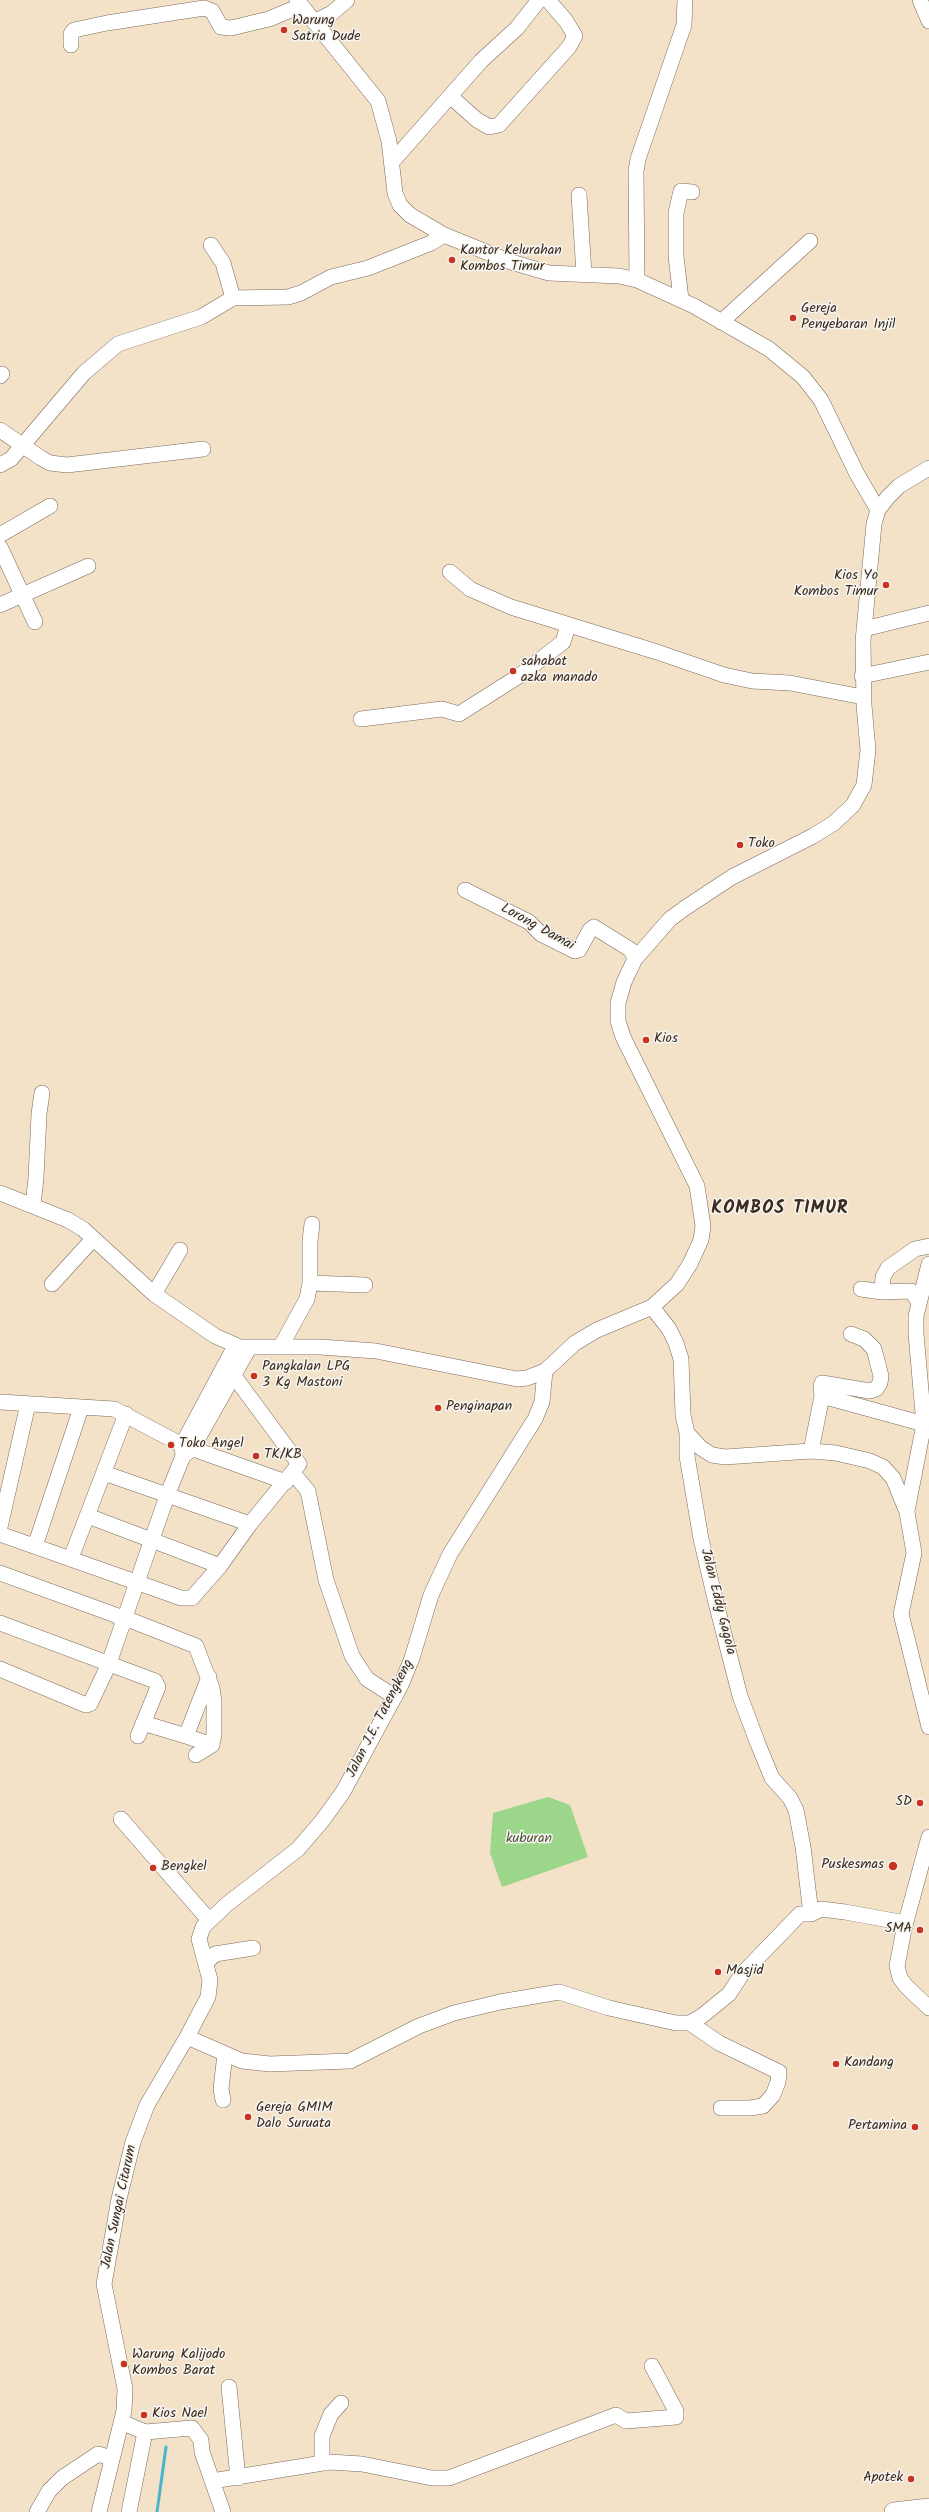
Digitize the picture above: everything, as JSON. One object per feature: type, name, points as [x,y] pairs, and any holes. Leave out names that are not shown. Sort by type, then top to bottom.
[{"type":"main road","points":[[894,2512],[929,2508]]},
{"type":"street","points":[[314,22],[332,13],[346,0]]},
{"type":"street","points":[[392,162],[481,61],[517,28],[539,0]]},
{"type":"street","points":[[450,96],[477,120],[489,127],[499,124],[569,47],[575,36],[548,0]]},
{"type":"street","points":[[637,280],[638,159],[684,25],[685,0]]},
{"type":"street","points":[[920,0],[929,21]]},
{"type":"street","points":[[71,45],[71,34],[74,30],[108,23],[204,8],[212,11],[221,27],[231,28],[269,19],[298,3],[378,101],[392,162],[392,181],[400,205],[410,215],[444,235],[511,262],[549,273],[619,276],[637,280],[681,299],[769,349],[803,378],[821,400],[857,474],[878,510]]},
{"type":"street","points":[[681,299],[676,256],[676,213],[681,191],[692,192]]},
{"type":"street","points":[[579,195],[584,274]]},
{"type":"street","points":[[0,465],[5,464],[22,447],[84,373],[118,344],[201,317],[233,298],[288,297],[301,293],[330,278],[368,268],[431,243],[444,235]]},
{"type":"street","points":[[722,322],[810,241]]},
{"type":"street","points":[[211,245],[223,264],[233,298]]},
{"type":"street","points":[[0,430],[22,447],[50,463],[66,465],[204,449]]},
{"type":"street","points":[[0,1193],[68,1220],[93,1239],[154,1294],[215,1336],[242,1347],[281,1346],[376,1352],[517,1378],[528,1378],[545,1371],[575,1342],[597,1330],[652,1308],[677,1284],[690,1264],[701,1240],[704,1226],[697,1186],[623,1037],[618,1021],[618,1003],[634,959],[670,919],[732,877],[813,836],[834,823],[853,805],[864,785],[868,750],[862,676],[864,629],[874,524],[878,510],[888,497],[899,486],[929,468]]},
{"type":"street","points":[[0,535],[50,506]]},
{"type":"street","points":[[0,547],[35,622]]},
{"type":"street","points":[[0,605],[88,566]]},
{"type":"street","points":[[450,572],[470,589],[484,596],[568,626],[738,679],[790,683],[863,697]]},
{"type":"street","points":[[864,629],[929,613]]},
{"type":"street","points":[[361,719],[442,709],[459,714],[519,676],[563,642],[568,626]]},
{"type":"street","points":[[862,676],[929,662]]},
{"type":"street","name":"Lorong Damai","points":[[465,890],[528,922],[541,934],[575,951],[579,950],[590,930],[594,927],[631,950],[634,959]]},
{"type":"street","points":[[33,1205],[39,1114],[42,1093]]},
{"type":"street","points":[[281,1346],[306,1299],[310,1283],[310,1241],[312,1224]]},
{"type":"street","points":[[52,1284],[93,1239]]},
{"type":"street","points":[[882,1292],[883,1277],[888,1268],[915,1249],[929,1246]]},
{"type":"street","points":[[154,1294],[180,1250]]},
{"type":"street","points":[[906,1512],[913,1480],[925,1439],[916,1334],[919,1302],[929,1264]]},
{"type":"street","points":[[310,1283],[365,1285]]},
{"type":"street","points":[[861,1289],[882,1292],[911,1291],[919,1302]]},
{"type":"street","name":"Jalan Eddy Gagola","points":[[652,1308],[669,1329],[681,1359],[687,1433],[687,1456],[701,1539],[740,1696],[772,1778],[790,1798],[796,1810],[803,1847],[811,1914]]},
{"type":"street","points":[[811,1451],[822,1396],[820,1386],[822,1383],[870,1391],[876,1389],[880,1383],[881,1376],[874,1349],[869,1342],[851,1334]]},
{"type":"street","points":[[212,1402],[234,1376],[242,1347]]},
{"type":"street","points":[[0,1669],[88,1705],[93,1701],[108,1666],[151,1539],[186,1450],[242,1347]]},
{"type":"street","name":"Jalan J.E. Tatengkeng","points":[[208,1919],[298,1849],[322,1821],[343,1792],[394,1697],[412,1658],[430,1595],[450,1554],[535,1419],[542,1402],[545,1371]]},
{"type":"street","points":[[0,1534],[188,1600],[220,1566],[250,1524],[299,1464],[234,1376]]},
{"type":"street","points":[[822,1396],[924,1424]]},
{"type":"street","points":[[0,1402],[114,1409],[126,1414],[186,1450],[289,1478],[308,1491],[326,1580],[352,1656],[367,1679],[394,1697]]},
{"type":"street","points":[[0,1527],[28,1404]]},
{"type":"street","points":[[35,1546],[81,1408]]},
{"type":"street","points":[[71,1558],[126,1414]]},
{"type":"street","points":[[687,1433],[701,1448],[712,1455],[725,1457],[811,1451],[836,1453],[870,1461],[883,1467],[893,1478],[906,1512],[914,1553],[901,1614],[927,1709],[929,1727]]},
{"type":"street","points":[[104,1473],[250,1524]]},
{"type":"street","points":[[893,1478],[913,1480]]},
{"type":"street","points":[[88,1516],[220,1566]]},
{"type":"street","points":[[0,1573],[118,1616],[123,1623]]},
{"type":"street","points":[[123,1623],[130,1620],[193,1644],[198,1650],[209,1677],[214,1702],[212,1745]]},
{"type":"street","points":[[0,1623],[157,1684],[141,1730],[186,1736],[212,1745]]},
{"type":"street","points":[[186,1736],[209,1677]]},
{"type":"street","points":[[196,1755],[212,1745]]},
{"type":"street","points":[[121,1820],[208,1919]]},
{"type":"street","points":[[929,1837],[904,1929],[897,1966],[900,1978],[929,2008]]},
{"type":"street","points":[[187,2037],[242,2061],[270,2064],[350,2061],[419,2026],[454,2013],[500,2002],[559,1992],[609,2008],[676,2023],[690,2023],[702,2016],[729,1994],[742,1974],[785,1927],[800,1914],[811,1914],[821,1909],[845,1912],[900,1922],[904,1929]]},
{"type":"street","name":"Jalan Sungai Citarum","points":[[99,2512],[121,2422],[125,2389],[104,2284],[119,2199],[133,2142],[146,2105],[187,2037],[208,1997],[210,1980],[199,1939],[203,1927],[208,1919]]},
{"type":"street","points":[[206,1963],[215,1954],[253,1948]]},
{"type":"street","points":[[690,2023],[720,2043],[779,2072],[778,2082],[773,2095],[762,2106],[750,2108],[721,2108]]},
{"type":"street","points":[[223,2100],[221,2089],[225,2054]]},
{"type":"street","points":[[212,2481],[325,2463],[362,2464],[408,2475],[432,2478],[449,2478],[616,2415],[626,2421],[676,2417],[676,2411],[652,2366]]},
{"type":"street","points":[[229,2387],[238,2478]]},
{"type":"street","points":[[325,2463],[322,2456],[322,2436],[331,2414],[341,2403]]},
{"type":"street","points":[[121,2422],[146,2432],[192,2428],[201,2440],[212,2481],[223,2512]]},
{"type":"street","points":[[129,2512],[146,2432]]},
{"type":"street","points":[[37,2512],[49,2491],[62,2478],[98,2454],[111,2458]]},
{"type":"green space","name":"kuburan","points":[[548,1797],[570,1805],[588,1857],[502,1887],[490,1853],[493,1813]]},
{"type":"waterway","points":[[157,2512],[166,2447]]},
{"type":"place","name":"Warung Satria Dude","points":[[284,30]]},
{"type":"place","name":"Kantor Kelurahan Kombos Timur","points":[[452,260]]},
{"type":"place","name":"Gereja Penyebaran Injil","points":[[793,318]]},
{"type":"place","name":"Kios Yo Kombos Timur","points":[[886,585]]},
{"type":"place","name":"sahabat azka manado","points":[[513,671]]},
{"type":"place","name":"Toko","points":[[740,845]]},
{"type":"place","name":"Kios","points":[[646,1040]]},
{"type":"place","name":"Pangkalan LPG 3 Kg Mastoni","points":[[254,1376]]},
{"type":"place","name":"Penginapan","points":[[438,1408]]},
{"type":"place","name":"Toko Angel","points":[[171,1445]]},
{"type":"place","name":"TK/KB","points":[[256,1456]]},
{"type":"place","name":"SD","points":[[920,1803]]},
{"type":"place","name":"Puskesmas","points":[[893,1866]]},
{"type":"place","name":"Bengkel","points":[[153,1868]]},
{"type":"place","name":"SMA","points":[[920,1930]]},
{"type":"place","name":"Masjid","points":[[718,1972]]},
{"type":"place","name":"Kandang","points":[[836,2064]]},
{"type":"place","name":"Gereja GMIM Dalo Suruata","points":[[248,2117]]},
{"type":"place","name":"Pertamina","points":[[915,2127]]},
{"type":"place","name":"Warung Kalijodo Kombos Barat","points":[[124,2364]]},
{"type":"place","name":"Kios Nael","points":[[144,2415]]},
{"type":"place","name":"Apotek","points":[[911,2479]]},
{"type":"district","name":"KOMBOS TIMUR","points":[[780,1210]]}]
